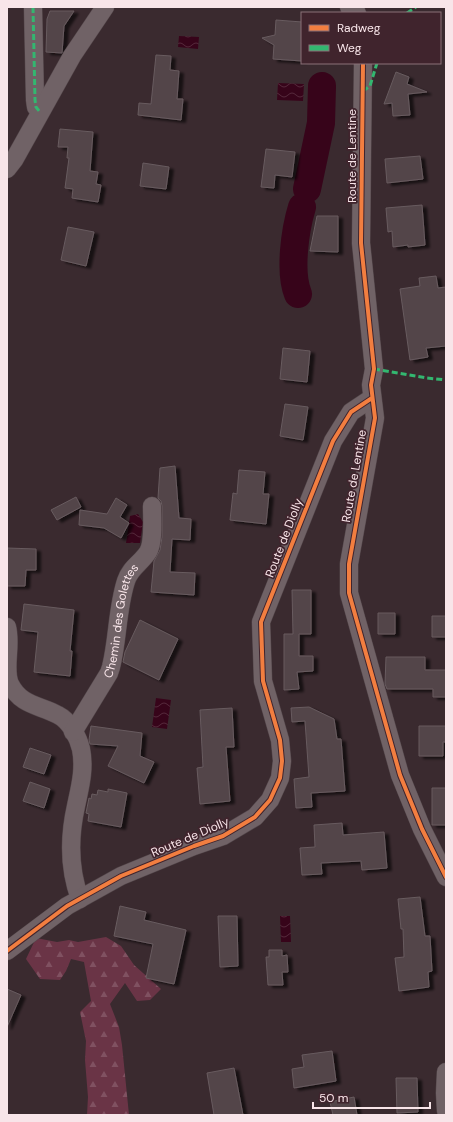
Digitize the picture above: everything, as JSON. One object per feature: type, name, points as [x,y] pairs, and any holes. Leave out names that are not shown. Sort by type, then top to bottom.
[{"type":"street","points":[[33,7],[35,100],[36,107],[40,112]]},
{"type":"street","points":[[7,169],[14,160],[72,56],[105,7]]},
{"type":"street","name":"Route de Lentine","points":[[363,64],[362,243],[374,369],[371,385],[375,418],[349,564],[349,593],[400,775],[422,829],[446,877]]},
{"type":"street","name":"Route de Diolly","points":[[7,951],[67,906],[122,876],[194,846],[223,836],[255,817],[270,800],[280,778],[282,761],[280,740],[263,681],[261,622],[333,441],[351,412],[372,398]]},
{"type":"street","name":"Chemin des Golettes","points":[[73,732],[109,673],[126,580],[133,568],[148,552],[151,546],[152,506]]},
{"type":"street","points":[[7,627],[10,642],[8,678],[13,689],[24,700],[32,705],[59,715],[73,732],[80,749],[83,767],[81,785],[72,826],[71,846],[73,874],[80,899]]},
{"type":"street","points":[[446,1072],[446,1111]]},
{"type":"green space","points":[[106,937],[121,946],[134,965],[161,989],[150,1000],[137,1001],[125,983],[110,1004],[119,1027],[129,1115],[87,1115],[88,1097],[85,1060],[86,1041],[80,1012],[91,1001],[84,962],[71,959],[60,980],[40,979],[26,959],[36,938],[57,942],[69,940],[78,942]]},
{"type":"water","points":[[179,36],[199,37],[198,49],[178,47]]},
{"type":"water","points":[[278,83],[304,84],[303,101],[277,100]]},
{"type":"water","points":[[138,514],[143,522],[140,543],[126,543],[130,516]]},
{"type":"water","points":[[156,698],[171,700],[167,729],[152,727]]},
{"type":"water","points":[[280,916],[290,916],[291,942],[281,942]]},
{"type":"building","points":[[50,11],[74,11],[64,26],[62,53],[46,52],[47,19]]},
{"type":"building","points":[[276,20],[301,22],[301,61],[273,59],[274,45],[262,38],[275,35]]},
{"type":"building","points":[[156,55],[171,56],[170,70],[179,71],[177,99],[183,99],[181,120],[138,115],[139,103],[151,104]]},
{"type":"building","points":[[396,72],[409,77],[407,84],[427,92],[408,94],[410,115],[393,116],[392,103],[384,104]]},
{"type":"building","points":[[60,129],[93,132],[90,171],[98,172],[96,184],[101,185],[98,202],[72,198],[73,189],[65,188],[69,158],[67,158],[68,147],[58,147]]},
{"type":"building","points":[[266,149],[295,152],[292,177],[275,175],[274,188],[261,187]]},
{"type":"building","points":[[420,156],[423,179],[387,183],[385,159]]},
{"type":"building","points":[[143,163],[169,167],[166,189],[140,186]]},
{"type":"building","points":[[422,205],[425,245],[393,247],[392,231],[388,232],[386,208]]},
{"type":"building","points":[[317,216],[338,216],[338,252],[310,251]]},
{"type":"building","points":[[68,227],[94,232],[86,266],[61,260]]},
{"type":"building","points":[[436,276],[438,288],[446,287],[446,346],[426,348],[428,357],[410,360],[400,289],[420,286],[419,278]]},
{"type":"building","points":[[283,348],[310,351],[307,382],[280,379]]},
{"type":"building","points":[[285,404],[308,407],[303,440],[280,436]]},
{"type":"building","points":[[175,466],[179,518],[191,519],[190,540],[172,539],[170,572],[195,573],[194,595],[151,592],[154,561],[160,550],[162,537],[162,506],[161,501],[158,498],[160,468]]},
{"type":"building","points":[[239,470],[265,472],[263,494],[269,494],[266,524],[230,520],[233,493],[237,494]]},
{"type":"building","points":[[76,497],[81,507],[57,520],[51,510]]},
{"type":"building","points":[[116,498],[127,505],[120,517],[129,523],[121,538],[104,528],[79,525],[80,510],[107,514]]},
{"type":"building","points":[[7,548],[36,549],[36,570],[26,570],[25,586],[7,586]]},
{"type":"building","points":[[292,590],[311,590],[311,634],[299,634],[299,656],[313,656],[313,671],[297,672],[299,689],[284,690],[284,634],[293,634]]},
{"type":"building","points":[[24,604],[74,610],[70,651],[72,651],[70,676],[34,672],[38,632],[21,630]]},
{"type":"building","points":[[378,613],[395,613],[395,634],[378,634]]},
{"type":"building","points":[[432,616],[446,616],[446,637],[432,637]]},
{"type":"building","points":[[140,620],[178,639],[159,680],[123,662],[125,652]]},
{"type":"building","points":[[386,657],[425,657],[425,670],[446,670],[446,697],[433,697],[433,689],[387,689],[385,684]]},
{"type":"building","points":[[309,707],[334,719],[337,739],[341,739],[345,791],[311,793],[312,807],[296,808],[294,779],[309,777],[305,721],[292,722],[291,708]]},
{"type":"building","points":[[232,708],[234,747],[226,747],[230,801],[200,804],[197,768],[203,767],[200,710]]},
{"type":"building","points":[[91,726],[142,733],[140,756],[154,762],[144,783],[108,766],[118,746],[90,744],[89,740]]},
{"type":"building","points":[[419,726],[446,726],[446,742],[443,742],[443,756],[419,756]]},
{"type":"building","points":[[30,748],[51,755],[44,774],[23,767]]},
{"type":"building","points":[[30,782],[50,789],[44,808],[23,801]]},
{"type":"building","points":[[432,788],[446,788],[446,825],[432,825]]},
{"type":"building","points":[[108,789],[127,793],[121,827],[88,821],[89,814],[86,813],[89,798],[91,799],[92,794],[97,795],[98,790],[108,792]]},
{"type":"building","points":[[342,823],[343,835],[384,832],[387,868],[362,870],[361,861],[321,863],[322,874],[302,875],[300,848],[315,847],[314,825]]},
{"type":"building","points":[[420,897],[425,936],[430,936],[432,971],[428,972],[429,987],[399,991],[395,958],[404,957],[403,929],[401,929],[398,899]]},
{"type":"building","points":[[120,906],[146,912],[144,920],[186,930],[174,984],[146,978],[153,944],[114,936]]},
{"type":"building","points":[[218,916],[237,916],[238,966],[220,967]]},
{"type":"building","points":[[269,950],[282,950],[282,956],[287,955],[288,972],[282,972],[283,985],[268,985],[266,957],[269,957]]},
{"type":"building","points":[[7,989],[21,995],[7,1027]]},
{"type":"building","points":[[332,1051],[336,1081],[294,1088],[292,1069],[304,1067],[302,1055]]},
{"type":"building","points":[[234,1068],[243,1115],[214,1115],[207,1073]]},
{"type":"building","points":[[396,1078],[417,1078],[418,1112],[397,1113]]},
{"type":"building","points":[[354,1097],[357,1115],[333,1115],[330,1102]]},
{"type":"waterway","points":[[307,189],[321,123],[322,86]]},
{"type":"waterway","points":[[298,294],[295,285],[293,263],[295,239],[302,207]]},
{"type":"marked path","points":[[33,7],[35,100],[36,107],[40,112]]},
{"type":"marked path","points":[[408,12],[416,7]]},
{"type":"marked path","points":[[363,91],[370,86],[377,64]]},
{"type":"marked path","points":[[374,369],[446,380]]},
{"type":"cycle path","points":[[363,64],[361,243],[374,369],[371,385],[375,418],[349,564],[349,593],[400,775],[422,829],[446,877]]},
{"type":"cycle path","points":[[7,951],[67,906],[121,876],[194,846],[223,836],[255,817],[270,800],[280,778],[282,761],[280,740],[263,681],[261,622],[333,441],[351,412],[372,398]]}]
